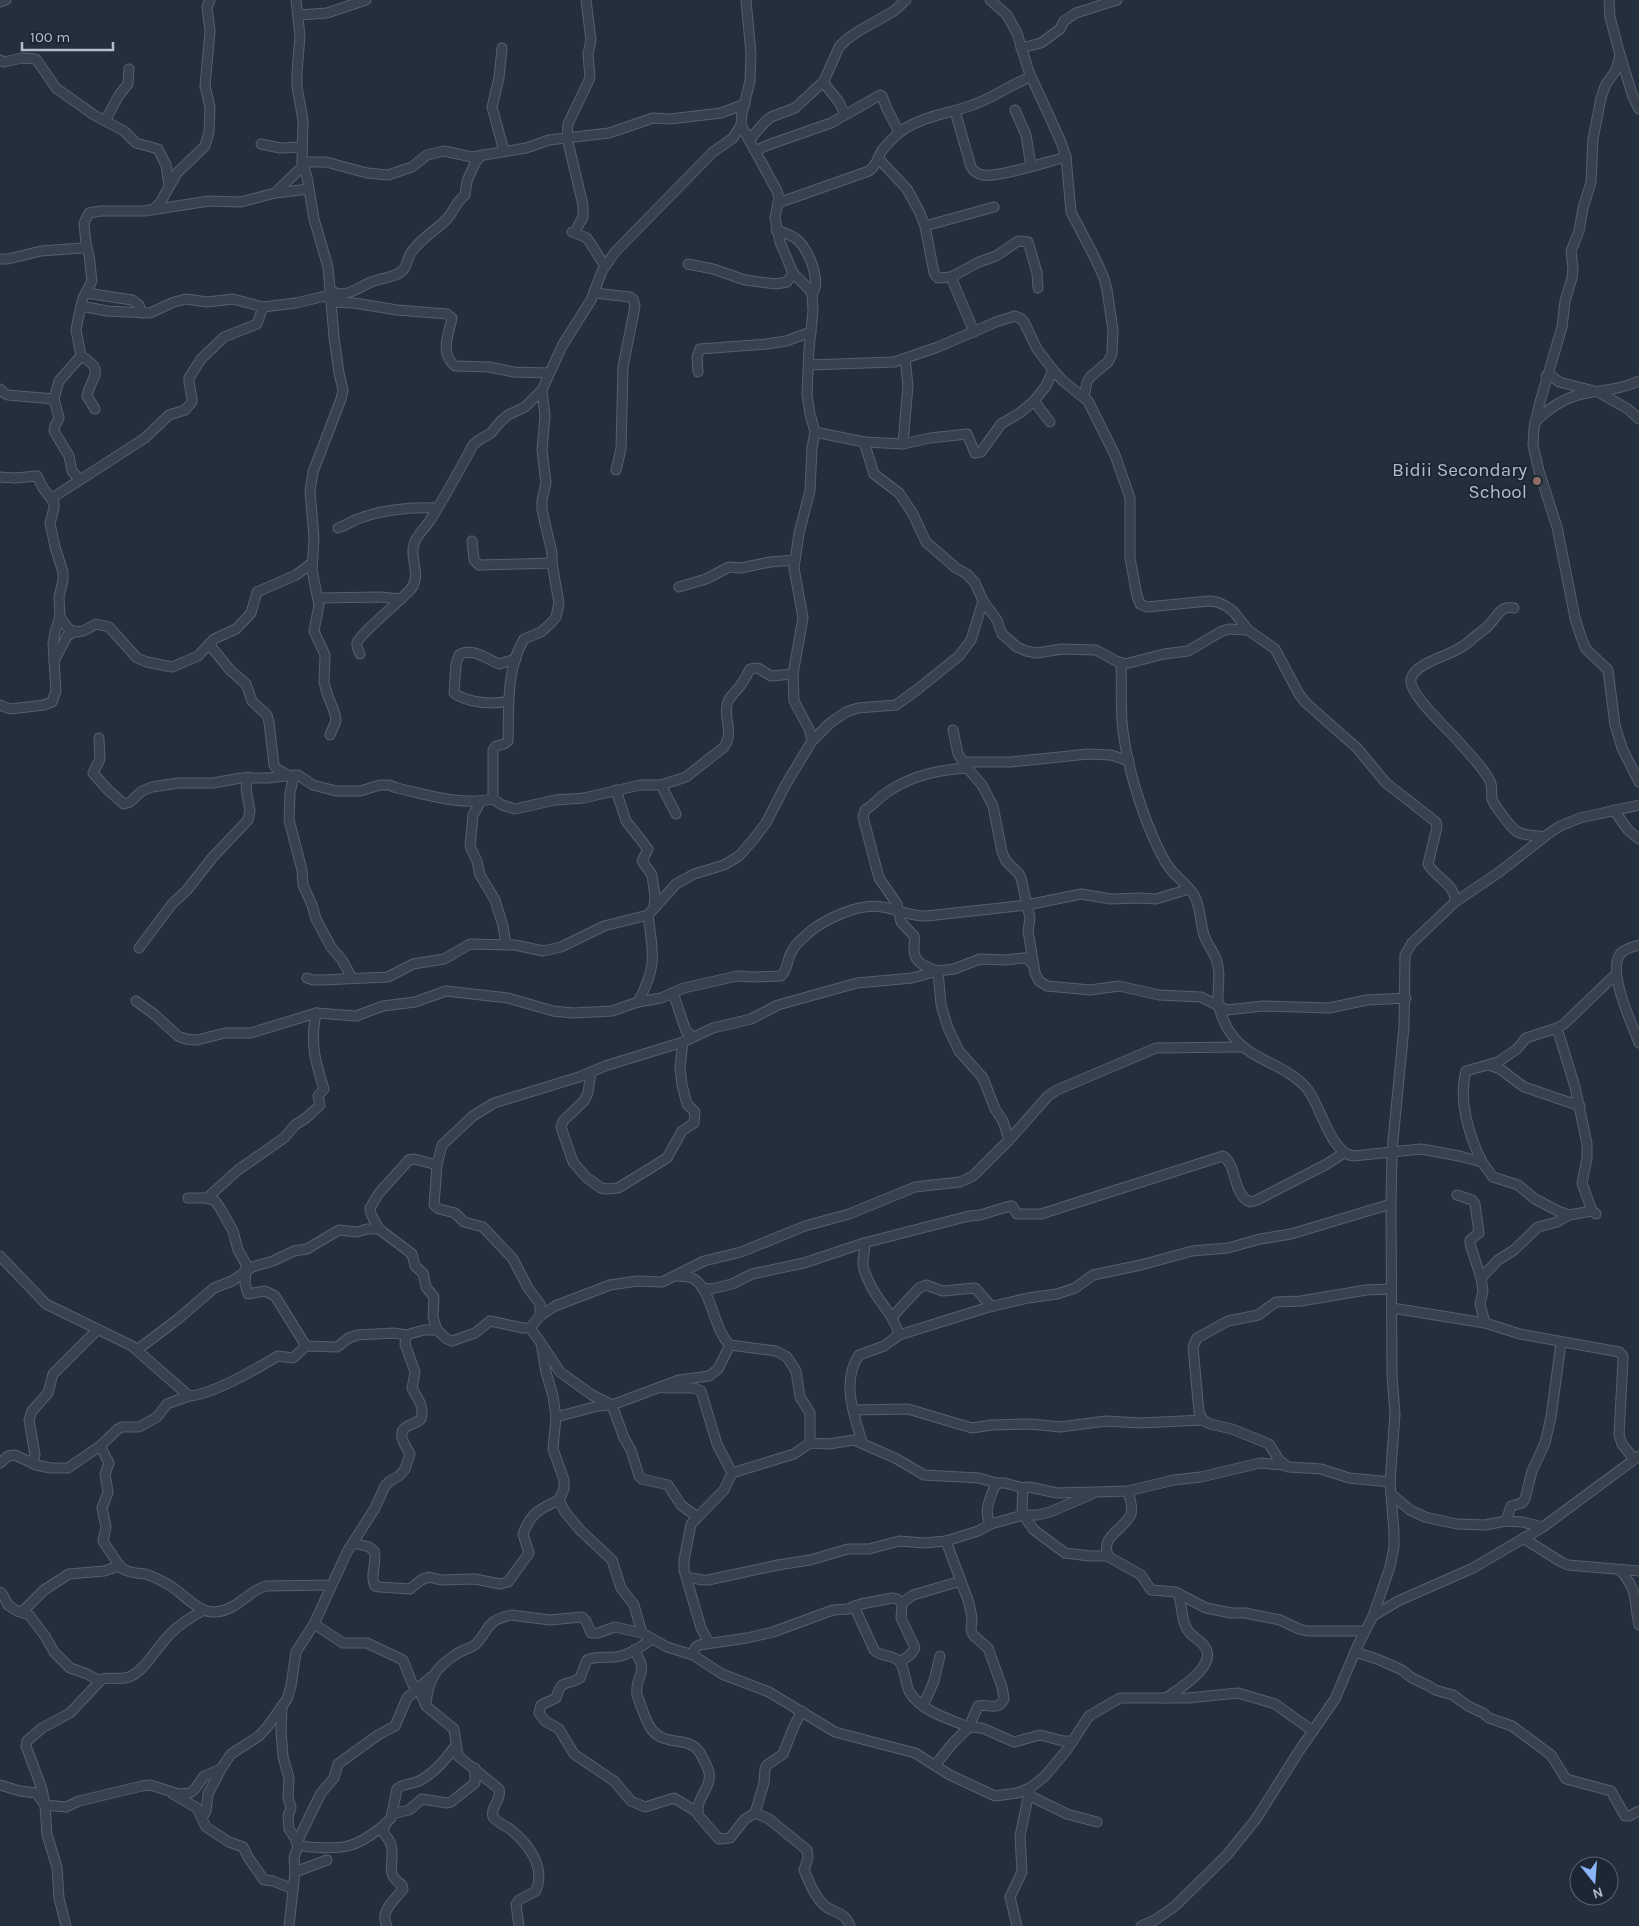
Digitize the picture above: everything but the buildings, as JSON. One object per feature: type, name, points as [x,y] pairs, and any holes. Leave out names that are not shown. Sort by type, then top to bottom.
[{"type":"street","points":[[0,2],[6,0]]},
{"type":"street","points":[[154,210],[177,174],[205,146],[209,132],[210,107],[205,86],[210,31],[207,7],[210,0]]},
{"type":"street","points":[[296,0],[300,36],[297,87],[303,110],[302,164],[309,189],[314,219],[327,260],[332,296],[334,337],[343,395],[310,481],[314,538],[312,563],[318,598],[318,613],[314,631],[326,655],[324,682],[336,721],[330,735]]},
{"type":"street","points":[[299,15],[334,11],[366,0]]},
{"type":"street","points":[[586,0],[591,40],[588,54],[591,72],[581,100],[568,124],[567,138],[583,205],[583,217],[575,229],[587,238],[605,266]]},
{"type":"street","points":[[360,654],[357,641],[412,588],[415,579],[412,552],[414,542],[476,442],[491,433],[508,415],[525,407],[542,390],[562,346],[595,293],[605,266],[615,252],[664,200],[713,152],[733,138],[742,126],[750,81],[751,54],[746,0]]},
{"type":"street","points":[[749,140],[765,122],[795,108],[823,82],[830,70],[839,46],[857,32],[894,11],[906,0]]},
{"type":"street","points":[[990,0],[1011,21],[1031,76],[1061,142],[1066,157],[1071,212],[1104,278],[1113,330],[1110,359],[1090,377],[1084,397]]},
{"type":"street","points":[[1021,48],[1041,43],[1060,28],[1064,21],[1076,13],[1117,0]]},
{"type":"street","points":[[1608,0],[1610,17],[1620,55],[1639,109]]},
{"type":"street","points":[[502,48],[499,78],[492,107],[504,151]]},
{"type":"street","points":[[1620,55],[1616,70],[1605,86],[1601,98],[1592,140],[1590,182],[1579,231],[1571,251],[1572,278],[1562,326],[1546,376],[1533,438],[1535,455],[1557,527],[1576,618],[1586,649],[1608,670],[1615,725],[1622,748],[1639,782]]},
{"type":"street","points":[[0,60],[4,62],[22,58],[36,59],[56,88],[105,121],[124,131],[136,143],[161,152],[166,164],[169,186]]},
{"type":"street","points":[[105,121],[119,95],[128,84],[129,69]]},
{"type":"street","points":[[778,203],[868,171],[874,167],[887,144],[899,132],[928,117],[977,104],[1010,85],[1031,76]]},
{"type":"street","points":[[823,82],[839,102],[845,115]]},
{"type":"street","points":[[755,152],[768,145],[817,129],[880,95],[899,132]]},
{"type":"street","points":[[275,193],[302,164],[326,162],[381,176],[400,173],[412,167],[427,154],[451,151],[465,157],[482,155],[567,138],[609,133],[652,118],[670,119],[721,113],[745,104]]},
{"type":"street","points":[[1014,110],[1026,135],[1031,166]]},
{"type":"street","points":[[955,111],[971,166],[975,173],[985,176],[1066,157]]},
{"type":"street","points":[[742,126],[777,191],[776,230],[793,273],[812,294]]},
{"type":"street","points":[[261,144],[280,148],[302,147]]},
{"type":"street","points":[[81,306],[107,311],[150,313],[174,302],[186,299],[207,302],[233,299],[262,307],[340,295],[373,281],[393,277],[401,272],[410,252],[426,235],[448,218],[454,205],[465,195],[467,180],[475,163],[482,155]]},
{"type":"street","points":[[878,158],[912,196],[925,226],[934,274],[938,278],[951,277],[978,262],[996,256],[1018,241],[1023,241],[1028,242],[1037,273],[1038,288]]},
{"type":"street","points":[[95,408],[87,396],[95,378],[94,366],[81,356],[76,330],[81,306],[93,276],[86,244],[84,223],[89,213],[154,210],[209,201],[241,202],[275,193],[309,189]]},
{"type":"street","points":[[925,226],[994,207]]},
{"type":"street","points":[[776,230],[794,238],[807,253],[816,284],[812,294],[813,311],[808,405],[815,432],[812,448],[810,491],[795,560],[794,572],[803,618],[793,674],[794,701],[809,729],[812,741]]},
{"type":"street","points":[[0,259],[8,260],[41,251],[77,249],[82,248],[86,244]]},
{"type":"street","points":[[688,264],[713,269],[740,279],[776,284],[787,282],[793,273]]},
{"type":"street","points":[[951,277],[974,332]]},
{"type":"street","points":[[86,293],[132,300],[139,305],[142,313]]},
{"type":"street","points":[[595,293],[630,297],[633,299],[634,306],[623,368],[621,449],[616,470]]},
{"type":"street","points":[[332,296],[354,303],[397,310],[447,314],[452,318],[446,341],[446,350],[448,357],[455,366],[489,367],[514,372],[549,373]]},
{"type":"street","points":[[52,498],[145,438],[169,415],[180,413],[189,406],[192,399],[189,382],[200,359],[224,337],[257,324],[262,307]]},
{"type":"street","points":[[809,365],[894,362],[1015,316],[1020,318],[1024,322],[1037,349],[1052,370],[1084,397],[1115,455],[1129,491],[1130,558],[1140,604],[1147,607],[1217,602],[1233,611],[1248,630],[1275,649],[1299,694],[1306,703],[1357,748],[1386,783],[1436,822],[1437,828],[1428,864],[1453,891],[1455,902]]},
{"type":"street","points":[[698,372],[697,356],[700,349],[767,344],[786,341],[811,332]]},
{"type":"street","points":[[80,480],[72,471],[69,456],[54,431],[59,418],[54,399],[59,381],[81,356]]},
{"type":"street","points":[[903,444],[908,385],[905,359]]},
{"type":"street","points":[[815,432],[864,442],[903,444],[930,438],[967,434],[975,453],[981,452],[1001,424],[1034,401],[1046,386],[1052,370]]},
{"type":"street","points":[[1546,376],[1553,377],[1559,382],[1598,392],[1628,409],[1639,419]]},
{"type":"street","points":[[1535,422],[1546,411],[1568,398],[1613,390],[1639,381]]},
{"type":"street","points":[[0,388],[8,395],[54,399]]},
{"type":"street","points":[[493,799],[493,750],[496,746],[508,741],[508,701],[516,659],[524,640],[541,632],[556,618],[559,603],[552,553],[541,505],[546,483],[542,450],[545,416],[542,390]]},
{"type":"street","points":[[1034,401],[1050,422]]},
{"type":"street","points":[[864,442],[874,474],[899,493],[913,514],[926,542],[949,562],[967,574],[975,583],[983,600],[997,620],[1002,634],[1017,647],[1037,653],[1062,650],[1096,650],[1121,663],[1188,651],[1222,631],[1248,630]]},
{"type":"street","points":[[0,477],[37,476],[43,488],[52,498],[54,508],[50,523],[63,572],[59,597],[60,618],[55,632],[56,691],[52,702],[44,705],[10,708],[0,705]]},
{"type":"street","points":[[338,528],[377,514],[412,507],[436,508]]},
{"type":"street","points":[[472,541],[474,560],[479,565],[552,563]]},
{"type":"street","points":[[679,587],[706,579],[729,567],[740,568],[770,562],[795,560]]},
{"type":"street","points":[[60,618],[67,627],[75,631],[81,632],[96,624],[109,627],[137,658],[172,667],[198,656],[214,639],[236,629],[251,613],[256,592],[296,575],[312,563]]},
{"type":"street","points":[[318,598],[380,597],[401,600]]},
{"type":"street","points":[[307,978],[313,980],[388,977],[413,964],[444,960],[470,944],[506,945],[544,951],[561,947],[604,926],[651,911],[676,884],[694,874],[724,865],[739,856],[766,823],[786,784],[812,741],[830,723],[846,712],[858,708],[896,705],[925,684],[966,648],[971,640],[983,600]]},
{"type":"street","points":[[1514,608],[1505,607],[1499,611],[1489,625],[1466,644],[1457,650],[1432,660],[1416,672],[1411,678],[1411,682],[1415,692],[1428,711],[1460,743],[1486,776],[1490,783],[1494,803],[1512,827],[1520,833],[1544,837]]},
{"type":"street","points":[[54,661],[67,636],[75,631]]},
{"type":"street","points":[[209,644],[230,670],[246,684],[252,701],[266,714],[269,722],[274,764],[277,769],[291,775]]},
{"type":"street","points":[[508,701],[494,703],[476,701],[454,694],[456,664],[459,655],[466,652],[477,653],[499,664],[516,659]]},
{"type":"street","points":[[1121,663],[1123,731],[1129,761],[1144,814],[1161,855],[1172,872],[1195,898],[1204,935],[1217,960],[1220,978],[1218,997],[1226,1027],[1241,1047],[1299,1080],[1314,1098],[1336,1144],[1344,1153],[1353,1156],[1421,1149],[1482,1162]]},
{"type":"street","points":[[99,738],[100,759],[93,773],[124,804],[130,802],[142,791],[164,784],[212,783],[248,777],[267,778],[291,775],[302,776],[313,786],[327,790],[355,791],[380,785],[390,785],[458,801],[481,802],[493,799],[502,805],[515,809],[555,800],[584,798],[640,785],[660,785],[686,777],[724,747],[729,737],[726,714],[727,703],[741,685],[750,669],[758,668],[771,676],[793,674]]},
{"type":"street","points":[[953,730],[956,748],[965,765],[982,785],[993,806],[1002,852],[1006,861],[1019,874],[1031,921],[1028,931],[1034,965],[1040,981],[1047,986],[1090,990],[1122,987],[1159,995],[1201,997],[1227,1010],[1263,1006],[1329,1008],[1367,1000],[1406,998]]},
{"type":"street","points":[[938,970],[923,966],[916,957],[914,937],[901,922],[897,904],[878,875],[863,812],[891,789],[917,776],[965,765],[1088,754],[1111,755],[1129,761]]},
{"type":"street","points":[[291,775],[289,820],[302,870],[303,885],[316,919],[331,947],[342,960],[352,978]]},
{"type":"street","points":[[139,948],[172,904],[187,890],[212,858],[248,820],[250,811],[246,789],[248,777]]},
{"type":"street","points":[[660,785],[676,814]]},
{"type":"street","points":[[616,790],[626,822],[648,849],[642,861],[652,874],[655,896],[651,911],[653,966],[649,983],[638,1002]]},
{"type":"street","points":[[481,802],[473,815],[470,846],[482,880],[495,900],[503,926],[506,945]]},
{"type":"street","points":[[1141,1926],[1155,1920],[1175,1906],[1227,1855],[1261,1812],[1338,1693],[1355,1652],[1374,1616],[1393,1556],[1394,1532],[1390,1482],[1395,1414],[1392,1376],[1390,1204],[1392,1151],[1406,998],[1404,960],[1408,949],[1455,902],[1498,873],[1560,826],[1580,818],[1639,805]]},
{"type":"street","points":[[1614,810],[1626,827],[1639,839]]},
{"type":"street","points":[[136,1001],[156,1015],[178,1036],[197,1040],[225,1033],[251,1033],[316,1013],[356,1016],[383,1006],[415,1002],[446,991],[502,996],[553,1011],[573,1014],[612,1011],[638,1002],[656,999],[684,988],[740,975],[753,977],[782,976],[793,949],[814,928],[840,914],[863,908],[874,906],[919,917],[1027,905],[1081,894],[1111,900],[1156,899],[1189,889]]},
{"type":"street","points":[[1639,945],[1620,954],[1617,961],[1616,974],[1639,1043]]},
{"type":"street","points":[[540,1316],[540,1304],[528,1288],[513,1258],[483,1227],[464,1222],[454,1213],[439,1209],[434,1205],[440,1149],[444,1142],[473,1116],[494,1103],[683,1042],[713,1028],[756,1017],[778,1004],[857,983],[905,980],[938,970],[954,969],[974,960],[984,958],[1005,960],[1027,958],[1034,965]]},
{"type":"street","points":[[938,970],[941,1005],[948,1028],[959,1051],[983,1078],[995,1109],[1003,1121],[1009,1140]]},
{"type":"street","points":[[1569,1215],[1534,1199],[1518,1184],[1493,1177],[1482,1162],[1472,1141],[1465,1108],[1465,1073],[1467,1070],[1502,1060],[1517,1049],[1529,1036],[1557,1028],[1564,1024],[1616,974]]},
{"type":"street","points":[[673,993],[686,1031],[693,1037]]},
{"type":"street","points":[[207,1198],[219,1190],[238,1170],[284,1138],[295,1125],[320,1105],[318,1096],[324,1088],[318,1074],[315,1059],[313,1026],[316,1013]]},
{"type":"street","points":[[1481,1278],[1498,1260],[1514,1250],[1538,1227],[1557,1222],[1569,1215],[1594,1212],[1582,1183],[1588,1151],[1580,1106],[1557,1028]]},
{"type":"street","points":[[592,1072],[587,1096],[582,1104],[563,1121],[561,1127],[571,1158],[578,1170],[601,1188],[606,1190],[618,1188],[667,1158],[682,1131],[694,1123],[695,1112],[686,1101],[680,1070],[683,1042]]},
{"type":"street","points":[[530,1328],[540,1316],[555,1306],[610,1285],[641,1280],[658,1283],[704,1261],[741,1252],[804,1226],[849,1214],[915,1187],[960,1182],[967,1179],[974,1175],[1009,1140],[1053,1092],[1148,1050],[1164,1047],[1241,1047]]},
{"type":"street","points":[[1489,1065],[1500,1069],[1524,1088],[1580,1106]]},
{"type":"street","points":[[702,1288],[711,1289],[737,1282],[752,1274],[804,1264],[864,1243],[1010,1206],[1013,1207],[1016,1213],[1041,1214],[1223,1156],[1228,1160],[1242,1197],[1253,1201],[1325,1165],[1344,1153]]},
{"type":"street","points":[[437,1165],[412,1159],[394,1175],[370,1205],[370,1214],[379,1230],[412,1254],[415,1266],[423,1273],[426,1287],[434,1297],[433,1317],[437,1330],[447,1340],[452,1341],[475,1332],[490,1321],[530,1328]]},
{"type":"street","points":[[1457,1195],[1472,1200],[1475,1204],[1479,1233],[1470,1240],[1470,1244],[1481,1278],[1483,1291],[1480,1304],[1485,1323]]},
{"type":"street","points":[[188,1198],[207,1198],[215,1201],[235,1236],[238,1250],[246,1264],[245,1284],[248,1294],[265,1291],[275,1296],[306,1346]]},
{"type":"street","points":[[862,1442],[853,1410],[849,1382],[852,1369],[862,1353],[884,1346],[899,1335],[992,1307],[1028,1298],[1052,1296],[1075,1288],[1094,1276],[1192,1252],[1228,1248],[1260,1239],[1296,1233],[1390,1204]]},
{"type":"street","points":[[137,1350],[178,1319],[214,1288],[232,1281],[252,1267],[274,1261],[294,1251],[304,1250],[317,1241],[329,1238],[339,1230],[357,1232],[366,1228],[379,1230]]},
{"type":"street","points":[[864,1243],[863,1268],[872,1289],[896,1322],[899,1335]]},
{"type":"street","points":[[0,1256],[46,1304],[113,1336],[137,1350],[189,1396]]},
{"type":"street","points":[[676,1276],[689,1276],[702,1288],[723,1337],[730,1345],[776,1351],[787,1357],[796,1371],[799,1394],[812,1420],[810,1443]]},
{"type":"street","points":[[892,1317],[924,1285],[943,1291],[975,1288],[980,1291],[992,1307]]},
{"type":"street","points":[[1203,1420],[1199,1412],[1193,1347],[1197,1338],[1232,1319],[1258,1315],[1276,1302],[1302,1302],[1375,1288],[1391,1289]]},
{"type":"street","points":[[1374,1616],[1398,1601],[1473,1568],[1542,1527],[1636,1457],[1622,1444],[1620,1435],[1622,1354],[1605,1349],[1512,1332],[1485,1323],[1392,1308]]},
{"type":"street","points":[[530,1328],[560,1372],[592,1395],[612,1405],[624,1438],[632,1450],[639,1476],[642,1479],[668,1485],[681,1505],[697,1517]]},
{"type":"street","points":[[32,1463],[35,1455],[29,1420],[30,1414],[48,1393],[53,1374],[97,1330]]},
{"type":"street","points":[[0,1463],[8,1456],[14,1455],[32,1463],[51,1468],[68,1468],[100,1446],[120,1428],[139,1427],[158,1417],[167,1404],[189,1396],[202,1394],[264,1366],[278,1356],[292,1358],[306,1346],[336,1347],[357,1335],[394,1333],[406,1335],[424,1330],[437,1330]]},
{"type":"street","points":[[202,1818],[206,1811],[208,1794],[231,1754],[264,1732],[282,1707],[290,1686],[296,1652],[314,1624],[347,1552],[375,1508],[385,1486],[400,1476],[405,1469],[410,1454],[403,1440],[402,1432],[405,1427],[418,1421],[422,1416],[420,1402],[412,1388],[415,1372],[405,1344],[406,1335]]},
{"type":"street","points":[[1506,1520],[1511,1506],[1522,1503],[1525,1499],[1532,1471],[1545,1443],[1562,1342]]},
{"type":"street","points":[[353,1543],[369,1547],[374,1551],[376,1557],[372,1579],[376,1586],[380,1587],[410,1589],[421,1580],[429,1578],[441,1580],[475,1579],[500,1584],[508,1582],[513,1578],[527,1557],[529,1549],[523,1534],[530,1518],[539,1508],[559,1500],[564,1489],[564,1480],[553,1449],[556,1417],[554,1396],[546,1372],[541,1343]]},
{"type":"street","points":[[556,1417],[598,1406],[612,1405],[679,1380],[713,1374],[723,1361],[730,1345]]},
{"type":"street","points":[[657,1388],[689,1387],[701,1391],[718,1444],[732,1473]]},
{"type":"street","points":[[853,1410],[908,1409],[972,1428],[999,1425],[1067,1426],[1106,1421],[1140,1423],[1203,1420],[1269,1444],[1283,1464],[1288,1467],[1327,1470],[1349,1478],[1390,1482]]},
{"type":"street","points":[[709,1643],[701,1628],[684,1565],[688,1532],[691,1524],[724,1490],[732,1473],[794,1454],[810,1443],[829,1444],[851,1440],[862,1442],[924,1475],[978,1478],[996,1484],[1005,1483],[1056,1493],[1128,1491],[1260,1463],[1283,1464]]},
{"type":"street","points":[[100,1446],[109,1463],[105,1474],[108,1492],[102,1506],[106,1527],[103,1541],[119,1566],[126,1570],[147,1575],[170,1586],[204,1610],[216,1612],[242,1602],[260,1588],[266,1586],[331,1585]]},
{"type":"street","points":[[991,1524],[987,1515],[987,1507],[996,1484]]},
{"type":"street","points":[[1023,1488],[1023,1515],[1034,1530],[1050,1540],[1061,1551],[1090,1556],[1107,1556],[1141,1575],[1151,1590],[1178,1593],[1206,1608],[1280,1620],[1307,1631],[1365,1631]]},
{"type":"street","points":[[687,1578],[695,1577],[704,1581],[810,1560],[848,1549],[869,1549],[899,1541],[924,1543],[946,1541],[978,1531],[991,1524],[1023,1515],[1043,1514],[1099,1491]]},
{"type":"street","points":[[1107,1556],[1106,1546],[1109,1538],[1131,1514],[1132,1508],[1128,1491]]},
{"type":"street","points":[[1391,1494],[1410,1510],[1425,1517],[1457,1524],[1479,1525],[1506,1520],[1542,1527]]},
{"type":"street","points":[[559,1500],[565,1512],[580,1530],[612,1560],[621,1588],[634,1605],[642,1633]]},
{"type":"street","points":[[1523,1538],[1560,1562],[1575,1566],[1639,1571]]},
{"type":"street","points":[[935,1765],[969,1727],[978,1706],[982,1704],[997,1707],[1003,1702],[1004,1696],[988,1648],[971,1631],[970,1608],[946,1541]]},
{"type":"street","points":[[22,1612],[44,1590],[69,1574],[104,1571],[119,1566]]},
{"type":"street","points":[[1621,1570],[1632,1581],[1637,1593],[1639,1625]]},
{"type":"street","points":[[902,1603],[913,1595],[961,1581]]},
{"type":"street","points":[[0,1592],[7,1603],[17,1611],[29,1615],[45,1636],[54,1652],[70,1668],[100,1681]]},
{"type":"street","points":[[1166,1699],[1194,1679],[1201,1669],[1206,1654],[1205,1647],[1186,1628],[1178,1593]]},
{"type":"street","points":[[693,1655],[697,1646],[773,1632],[826,1612],[895,1598],[902,1603]]},
{"type":"street","points":[[900,1662],[911,1654],[914,1648],[901,1618],[902,1603]]},
{"type":"street","points":[[854,1606],[874,1650],[878,1654],[900,1662],[909,1691],[923,1706],[969,1727],[982,1728],[1014,1742],[1040,1735],[1063,1742],[1073,1741]]},
{"type":"street","points":[[66,1926],[59,1898],[56,1867],[47,1834],[46,1805],[41,1784],[26,1746],[27,1741],[42,1728],[70,1714],[100,1681],[105,1678],[132,1676],[147,1662],[159,1644],[172,1631],[204,1610]]},
{"type":"street","points":[[289,1926],[295,1872],[294,1857],[297,1844],[321,1793],[334,1778],[338,1764],[395,1726],[405,1700],[416,1688],[455,1655],[475,1645],[489,1624],[511,1615],[550,1620],[582,1617],[586,1621],[591,1633],[615,1628],[642,1633],[668,1647],[693,1655],[722,1674],[760,1688],[844,1736],[907,1750],[950,1775],[995,1796],[1029,1792],[1067,1814],[1097,1822]]},
{"type":"street","points":[[314,1624],[343,1643],[367,1643],[400,1657],[405,1662],[412,1683],[422,1694],[426,1706],[454,1729],[458,1756],[476,1768],[500,1792],[492,1812],[493,1817],[530,1849],[539,1872],[536,1891],[519,1900],[516,1904],[519,1926]]},
{"type":"street","points":[[652,1638],[634,1650],[617,1657],[595,1657],[587,1660],[580,1678],[562,1684],[556,1698],[541,1705],[539,1712],[545,1721],[559,1729],[574,1754],[614,1781],[631,1801],[645,1807],[674,1798],[697,1812]]},
{"type":"street","points":[[634,1650],[642,1662],[636,1689],[637,1695],[652,1730],[669,1741],[688,1743],[697,1749],[709,1772],[709,1783],[699,1801],[697,1812],[698,1816],[719,1839],[730,1838],[745,1819],[755,1813],[764,1783],[765,1769],[767,1765],[783,1754],[802,1711]]},
{"type":"street","points":[[1355,1652],[1402,1670],[1412,1678],[1435,1690],[1453,1695],[1468,1706],[1483,1712],[1488,1718],[1512,1726],[1551,1755],[1566,1778],[1611,1791],[1625,1816],[1639,1811]]},
{"type":"street","points":[[923,1706],[934,1681],[940,1656]]},
{"type":"street","points":[[426,1706],[431,1677]]},
{"type":"street","points":[[1016,1926],[1010,1896],[1022,1872],[1020,1836],[1029,1792],[1049,1772],[1073,1741],[1089,1716],[1115,1700],[1124,1697],[1166,1699],[1238,1693],[1275,1704],[1313,1731]]},
{"type":"street","points":[[282,1707],[280,1730],[283,1757],[289,1778],[288,1797],[292,1808],[288,1816],[288,1829],[297,1844],[312,1848],[349,1846],[370,1835],[386,1823]]},
{"type":"street","points":[[387,1926],[385,1920],[387,1909],[403,1889],[402,1885],[394,1880],[392,1875],[392,1845],[383,1831],[392,1814],[397,1789],[402,1785],[424,1778],[448,1756],[456,1745]]},
{"type":"street","points":[[392,1814],[409,1810],[421,1799],[451,1802],[475,1784],[476,1768]]},
{"type":"street","points":[[0,1785],[20,1792],[36,1793],[46,1805],[66,1807],[79,1801],[150,1785],[179,1794],[190,1793],[204,1776],[221,1769]]},
{"type":"street","points":[[171,1792],[180,1799],[196,1806],[206,1827],[229,1842],[244,1847],[248,1857],[264,1880],[293,1889]]},
{"type":"street","points":[[755,1813],[769,1819],[804,1848],[808,1854],[804,1870],[811,1885],[820,1900],[827,1907],[845,1916],[850,1926]]},
{"type":"street","points":[[295,1872],[327,1860]]},
{"type":"place","name":"Bidii Secondary School","points":[[1537,481]]}]
